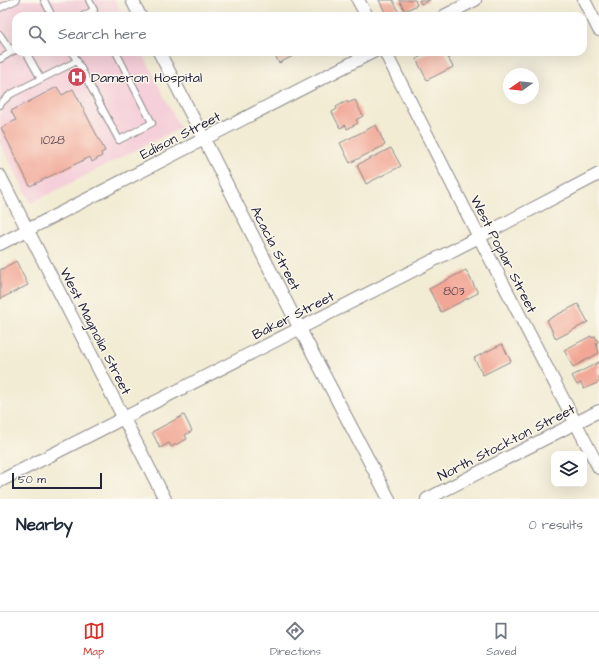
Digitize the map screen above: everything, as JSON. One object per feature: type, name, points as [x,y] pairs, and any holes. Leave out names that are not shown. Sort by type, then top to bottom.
[{"type":"street","points":[[132,0],[138,12]]},
{"type":"street","points":[[358,0],[365,12]]},
{"type":"street","points":[[452,12],[475,0]]},
{"type":"street","points":[[584,0],[599,30]]},
{"type":"street","name":"Acacia Street","points":[[161,56],[389,499]]},
{"type":"street","name":"Edison Street","points":[[0,244],[365,56]]},
{"type":"street","name":"West Poplar Street","points":[[387,56],[599,468]]},
{"type":"street","name":"Baker Street","points":[[0,481],[479,237],[599,174]]},
{"type":"street","name":"West Magnolia Street","points":[[0,176],[165,499]]},
{"type":"street","name":"North Stockton Street","points":[[427,499],[599,411]]},
{"type":"lane","points":[[0,8],[16,0]]},
{"type":"lane","points":[[44,0],[50,12]]},
{"type":"lane","points":[[89,0],[95,12]]},
{"type":"lane","points":[[0,35],[9,48],[12,49]]},
{"type":"lane","points":[[0,59],[12,52]]},
{"type":"lane","points":[[28,56],[41,80]]},
{"type":"lane","points":[[74,56],[119,140],[152,123],[118,56]]},
{"type":"lane","points":[[1,101],[11,94],[77,61]]},
{"type":"shaded area","name":"Dameron Hospital","points":[[0,0],[115,0],[121,12],[12,12],[12,56],[144,56],[180,128],[31,203],[0,142]]},
{"type":"building","points":[[379,0],[393,0],[399,12],[385,12]]},
{"type":"building","points":[[399,0],[415,0],[417,5],[405,11]]},
{"type":"building","points":[[419,0],[430,0],[421,4]]},
{"type":"building","points":[[276,56],[293,56],[279,63]]},
{"type":"building","points":[[422,56],[447,56],[453,67],[427,80],[416,59]]},
{"type":"building","points":[[57,87],[62,95],[73,89],[105,151],[101,153],[102,156],[92,162],[90,157],[30,186],[1,128],[16,120],[11,111]]},
{"type":"building","points":[[355,100],[363,116],[356,120],[358,123],[347,129],[346,125],[340,128],[332,112],[337,109],[336,107],[347,101],[348,103]]},
{"type":"building","points":[[376,125],[385,145],[350,163],[340,143]]},
{"type":"building","points":[[391,148],[401,166],[366,184],[357,165]]},
{"type":"building","points":[[16,261],[28,285],[0,299],[0,270]]},
{"type":"building","points":[[466,270],[478,293],[441,312],[429,289]]},
{"type":"building","points":[[578,304],[588,322],[556,339],[547,320]]},
{"type":"building","points":[[591,336],[592,338],[595,336],[598,342],[596,343],[599,353],[573,367],[564,350]]},
{"type":"building","points":[[502,344],[511,361],[483,375],[474,358]]},
{"type":"building","points":[[599,362],[599,382],[584,389],[581,383],[577,385],[572,376]]},
{"type":"building","points":[[184,415],[192,431],[185,435],[187,439],[171,447],[169,443],[160,448],[152,432]]},
{"type":"place","name":"Dameron Hospital","points":[[77,77]]}]
